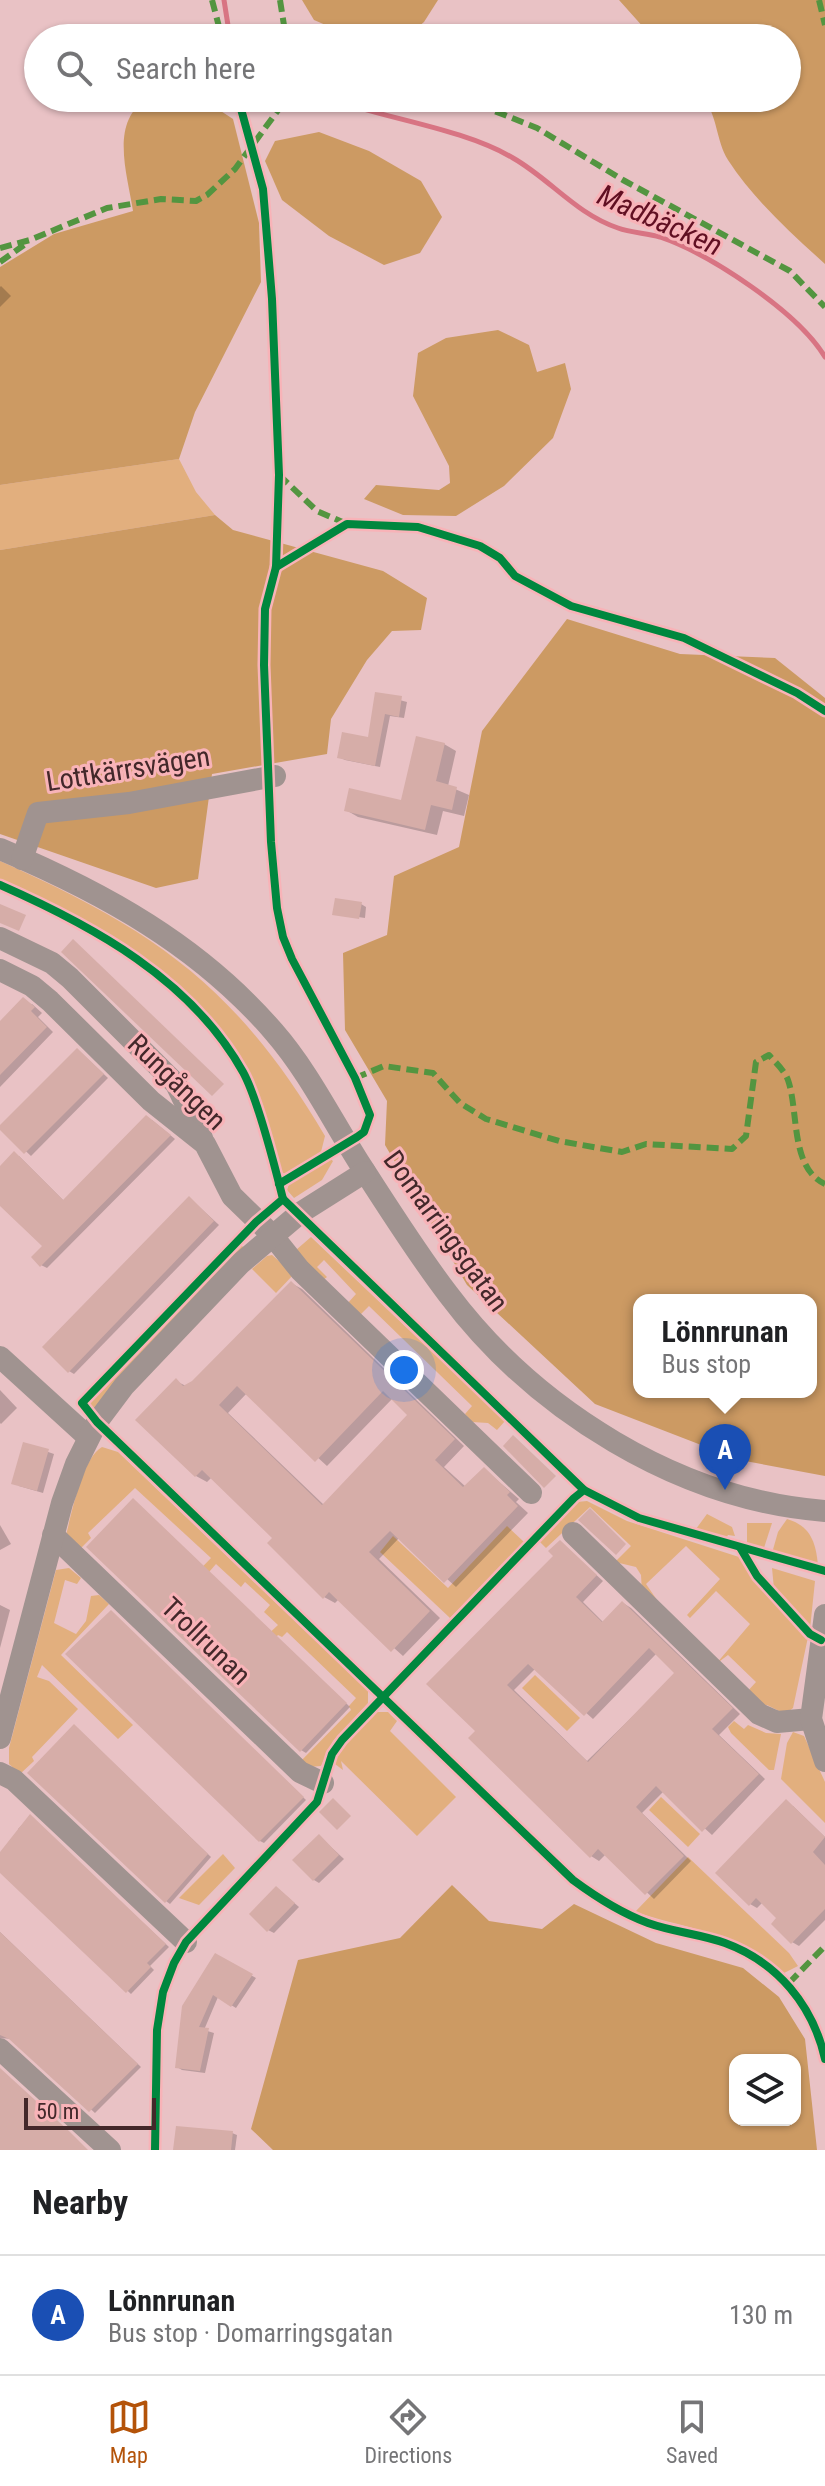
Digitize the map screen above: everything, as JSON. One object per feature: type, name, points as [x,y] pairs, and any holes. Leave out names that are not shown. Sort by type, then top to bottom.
[{"type":"street","name":"Lottkärrsvägen","points":[[22,859],[38,813],[129,803],[275,776]]},
{"type":"street","name":"Domarringsgatan","points":[[0,849],[122,906],[191,952],[222,979],[276,1034],[449,1296],[488,1341],[586,1424],[612,1441],[703,1484],[752,1500],[825,1511]]},
{"type":"street","points":[[0,938],[52,963],[176,1084],[205,1144]]},
{"type":"street","name":"Rungången","points":[[0,970],[32,986],[50,1001],[151,1101],[205,1144],[232,1196],[272,1235],[300,1270],[531,1493]]},
{"type":"street","points":[[0,1738],[53,1535],[88,1437],[124,1386],[272,1235],[365,1172]]},
{"type":"street","points":[[0,1357],[88,1437]]},
{"type":"street","points":[[573,1533],[759,1714],[777,1722],[811,1719]]},
{"type":"street","name":"Trollrunan","points":[[53,1535],[300,1772],[323,1783]]},
{"type":"street","points":[[825,1615],[811,1719],[825,1761]]},
{"type":"street","points":[[0,1773],[14,1780],[186,1942]]},
{"type":"street","points":[[0,2049],[110,2150]]},
{"type":"shaded area","points":[[302,0],[438,0],[422,24],[323,24],[314,20]]},
{"type":"shaded area","points":[[619,0],[825,0],[825,264],[738,175],[724,153],[712,112],[801,112],[801,24],[640,24]]},
{"type":"shaded area","points":[[133,112],[222,112],[233,119],[259,223],[261,282],[195,412],[179,459],[0,485],[0,267],[54,234],[133,211],[124,150],[128,120]]},
{"type":"shaded area","points":[[319,132],[369,151],[421,181],[442,217],[420,253],[384,265],[329,236],[282,200],[265,161],[275,141]]},
{"type":"shaded area","points":[[498,330],[529,345],[537,372],[565,363],[571,389],[553,438],[504,486],[456,516],[403,515],[364,499],[376,485],[439,490],[450,483],[449,466],[413,396],[418,353],[446,338]]},
{"type":"shaded area","points":[[179,459],[196,492],[215,515],[0,550],[0,485]]},
{"type":"shaded area","points":[[215,515],[233,530],[383,571],[427,598],[421,630],[392,631],[367,660],[331,719],[327,754],[212,774],[198,879],[156,888],[0,834],[0,550]]},
{"type":"shaded area","points":[[567,619],[680,654],[775,658],[825,698],[825,1476],[740,1460],[595,1404],[467,1285],[385,1145],[387,1101],[345,1030],[343,953],[387,935],[394,876],[459,847],[482,731]]},
{"type":"shaded area","points":[[0,861],[104,912],[188,968],[259,1040],[292,1084],[325,1136],[321,1152],[285,1174],[278,1170],[269,1150],[253,1082],[208,1018],[183,992],[127,948],[65,912],[0,882]]},
{"type":"shaded area","points":[[329,1158],[333,1161],[322,1180],[294,1198],[287,1190],[289,1184]]},
{"type":"shaded area","points":[[311,1237],[505,1421],[497,1430],[488,1423],[472,1422],[465,1414],[472,1406],[369,1306],[359,1316],[347,1304],[356,1294],[324,1260],[317,1267],[327,1277],[322,1281],[296,1250]]},
{"type":"shaded area","points":[[238,1242],[244,1248],[92,1413],[86,1400]]},
{"type":"shaded area","points":[[272,1255],[294,1274],[276,1293],[252,1269]]},
{"type":"shaded area","points":[[102,1447],[118,1452],[368,1691],[368,1703],[333,1741],[321,1766],[308,1767],[299,1763],[351,1710],[349,1706],[356,1698],[287,1632],[282,1637],[278,1635],[255,1660],[247,1654],[278,1625],[264,1612],[270,1605],[245,1582],[241,1587],[216,1564],[184,1601],[181,1589],[211,1558],[135,1488],[88,1533],[91,1538],[78,1551],[66,1535],[83,1474]]},
{"type":"shaded area","points":[[587,1501],[627,1521],[739,1557],[808,1637],[793,1708],[785,1714],[767,1705],[763,1708],[746,1693],[756,1682],[728,1655],[716,1664],[750,1624],[716,1591],[690,1618],[687,1615],[720,1579],[686,1546],[646,1584],[657,1600],[642,1592],[641,1575],[636,1567],[615,1562],[631,1546],[590,1507],[546,1548],[539,1541],[577,1502]]},
{"type":"shaded area","points":[[707,1514],[732,1527],[735,1536],[728,1535],[724,1542],[693,1533]]},
{"type":"shaded area","points":[[787,1519],[802,1526],[811,1536],[818,1566],[772,1553],[778,1532]]},
{"type":"shaded area","points":[[747,1523],[772,1523],[763,1551],[747,1547]]},
{"type":"shaded area","points":[[507,1526],[524,1542],[450,1618],[380,1552],[393,1536],[448,1588]]},
{"type":"shaded area","points":[[69,1568],[81,1578],[77,1584],[65,1580],[54,1623],[76,1634],[86,1621],[91,1596],[99,1595],[109,1604],[61,1655],[133,1725],[118,1739],[42,1665],[37,1677],[49,1681],[78,1709],[20,1774],[9,1764],[9,1748],[56,1570]]},
{"type":"shaded area","points":[[772,1568],[815,1581],[810,1629],[774,1589]]},
{"type":"shaded area","points":[[535,1675],[580,1718],[567,1731],[522,1688]]},
{"type":"shaded area","points":[[376,1712],[388,1712],[397,1721],[390,1731],[456,1797],[417,1836],[341,1761],[343,1770],[335,1764],[340,1749]]},
{"type":"shaded area","points":[[734,1721],[744,1729],[748,1725],[766,1733],[781,1734],[774,1770],[769,1770],[731,1733],[728,1727]]},
{"type":"shaded area","points":[[793,1732],[804,1736],[825,1782],[825,1823],[781,1779],[787,1743]]},
{"type":"shaded area","points":[[661,1797],[700,1834],[688,1847],[649,1810]]},
{"type":"shaded area","points":[[223,1854],[235,1868],[199,1905],[179,1898]]},
{"type":"shaded area","points":[[688,1857],[789,1953],[798,1966],[784,1973],[750,1949],[732,1941],[635,1912]]},
{"type":"shaded area","points":[[452,1885],[489,1921],[542,1929],[574,1904],[656,1943],[743,1968],[779,1997],[805,2039],[817,2150],[273,2150],[251,2129],[298,1960],[400,1938]]},
{"type":"building","points":[[375,692],[402,696],[399,717],[385,714],[375,766],[337,758],[342,732],[368,737]]},
{"type":"building","points":[[416,736],[445,743],[436,781],[457,787],[452,810],[431,805],[425,830],[344,811],[349,788],[401,800]]},
{"type":"building","points":[[335,898],[362,902],[359,919],[332,915]]},
{"type":"building","points":[[0,904],[26,915],[19,931],[0,923]]},
{"type":"building","points":[[73,939],[224,1084],[212,1096],[61,952]]},
{"type":"building","points":[[23,997],[35,1007],[31,1011],[47,1027],[0,1075],[0,1021]]},
{"type":"building","points":[[77,1048],[104,1074],[24,1154],[0,1130],[0,1125]]},
{"type":"building","points":[[146,1115],[171,1135],[40,1267],[31,1257],[42,1246],[0,1206],[0,1166],[14,1151],[63,1200]]},
{"type":"building","points":[[189,1196],[214,1221],[68,1373],[42,1347]]},
{"type":"building","points":[[291,1281],[455,1439],[435,1460],[463,1487],[484,1467],[510,1492],[507,1495],[518,1506],[444,1583],[390,1531],[369,1552],[430,1611],[391,1652],[329,1592],[323,1599],[267,1543],[272,1538],[202,1470],[195,1477],[135,1420],[176,1378],[183,1386],[192,1381]],"holes":[[[237,1386],[315,1462],[383,1391],[407,1415],[322,1505],[219,1405]]]},
{"type":"building","points":[[513,1435],[556,1476],[544,1488],[503,1446]]},
{"type":"building","points":[[23,1442],[49,1449],[37,1491],[11,1484]]},
{"type":"building","points":[[133,1498],[347,1703],[300,1752],[86,1547]]},
{"type":"building","points":[[590,1508],[626,1544],[616,1555],[578,1520]]},
{"type":"building","points":[[560,1540],[597,1575],[576,1597],[602,1622],[622,1601],[733,1708],[712,1729],[759,1774],[702,1832],[656,1786],[636,1807],[684,1856],[645,1895],[598,1849],[590,1858],[468,1738],[475,1731],[426,1684],[553,1556],[548,1551]],"holes":[[[649,1648],[674,1673],[588,1762],[507,1685],[528,1664],[584,1716]]]},
{"type":"building","points":[[111,1610],[304,1797],[259,1842],[65,1654]]},
{"type":"building","points":[[74,1724],[208,1854],[165,1903],[27,1773]]},
{"type":"building","points":[[333,1798],[351,1816],[337,1830],[319,1812]]},
{"type":"building","points":[[786,1799],[825,1837],[813,1852],[825,1865],[825,1909],[791,1944],[771,1924],[776,1918],[756,1898],[749,1906],[715,1873]]},
{"type":"building","points":[[30,1814],[166,1944],[147,1963],[151,1967],[126,1993],[0,1873],[0,1852]]},
{"type":"building","points":[[319,1834],[339,1855],[313,1881],[292,1860]]},
{"type":"building","points":[[276,1886],[295,1903],[267,1932],[249,1914]]},
{"type":"building","points":[[0,1932],[138,2064],[89,2112],[9,2039],[0,2035]]},
{"type":"building","points":[[215,1953],[253,1974],[231,2007],[213,1995],[199,2027],[209,2028],[200,2071],[175,2068],[182,2006]]},
{"type":"building","points":[[0,2068],[70,2132],[88,2150],[0,2150]]},
{"type":"building","points":[[176,2126],[233,2131],[231,2150],[173,2150]]},
{"type":"waterway","name":"Madbäcken","points":[[224,0],[228,24]]},
{"type":"waterway","name":"Madbäcken","points":[[374,112],[447,131],[493,148],[526,166],[603,222],[623,230],[660,237],[703,257],[774,304],[795,322],[825,357]]},
{"type":"marked path","points":[[212,0],[218,24]]},
{"type":"marked path","points":[[280,0],[284,24]]},
{"type":"marked path","points":[[819,0],[825,25]]},
{"type":"marked path","points":[[0,248],[30,240],[107,208],[161,199],[196,201],[235,169],[277,112]]},
{"type":"marked path","points":[[497,112],[537,128],[623,180],[790,271],[825,307]]},
{"type":"marked path","points":[[0,262],[24,245]]},
{"type":"marked path","points":[[279,475],[317,511],[347,524]]},
{"type":"marked path","points":[[355,1078],[384,1066],[433,1073],[460,1103],[486,1119],[559,1141],[622,1152],[646,1144],[732,1149],[746,1136],[756,1062],[769,1055],[788,1080],[806,1166],[825,1184]]},
{"type":"marked path","points":[[789,1983],[825,1946]]},
{"type":"cycle path","points":[[242,112],[263,189],[272,299],[279,475],[276,567],[265,609],[264,665],[271,842],[277,908],[283,937],[292,959],[355,1078],[370,1115],[364,1132],[279,1184]]},
{"type":"cycle path","points":[[276,567],[347,524],[418,527],[480,546],[500,558],[515,576],[571,606],[684,638],[797,693],[825,711]]},
{"type":"cycle path","points":[[0,885],[104,938],[137,959],[196,1009],[221,1039],[249,1084],[283,1199],[256,1222],[82,1403],[97,1422],[573,1880],[638,1919],[725,1943],[761,1962],[790,1988],[802,2004],[812,2021],[825,2059]]},
{"type":"cycle path","points":[[283,1199],[584,1490]]},
{"type":"cycle path","points":[[155,2150],[157,2030],[163,1992],[186,1942],[317,1802],[332,1754],[342,1740],[574,1498],[584,1490],[639,1518],[825,1571]]},
{"type":"cycle path","points":[[741,1549],[757,1576],[810,1634],[821,1640]]},
{"type":"place","name":"Lönnrunan","points":[[725,1490]]}]
